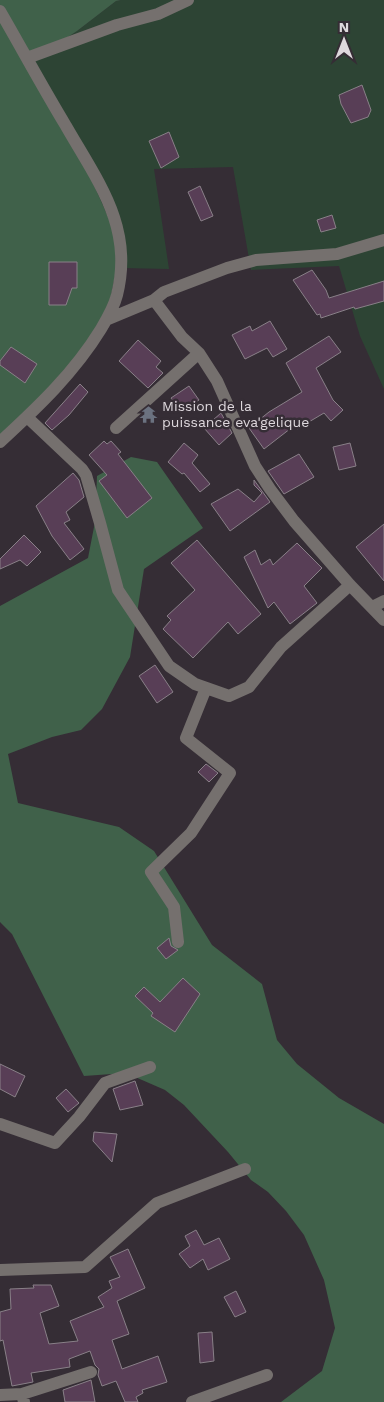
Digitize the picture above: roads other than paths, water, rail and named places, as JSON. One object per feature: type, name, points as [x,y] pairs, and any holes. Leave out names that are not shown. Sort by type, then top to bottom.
[{"type":"street","points":[[28,58],[117,24],[158,14],[188,0]]},
{"type":"street","points":[[0,11],[91,167],[108,200],[117,227],[123,260],[117,296],[106,320],[86,353],[68,376],[0,442]]},
{"type":"street","points":[[106,320],[154,300],[164,292],[226,268],[256,260],[338,254],[384,240]]},
{"type":"street","points":[[154,300],[182,337],[199,353],[218,381],[256,466],[270,489],[294,521],[350,585],[384,620]]},
{"type":"street","points":[[116,428],[199,353]]},
{"type":"street","points":[[27,417],[86,475],[118,590],[169,666],[195,684],[229,696],[249,687],[281,647],[350,585]]},
{"type":"street","points":[[372,607],[384,601]]},
{"type":"street","points":[[178,942],[174,907],[151,872],[191,833],[230,772],[186,738],[206,688]]},
{"type":"street","points":[[0,1124],[55,1143],[79,1117],[105,1083],[150,1067]]},
{"type":"street","points":[[0,1270],[85,1266],[157,1204],[245,1169]]},
{"type":"street","points":[[0,1395],[23,1398],[90,1372]]},
{"type":"street","points":[[192,1402],[267,1375]]},
{"type":"place","name":"Mission de la puissance eva'gelique","points":[[148,414]]}]
